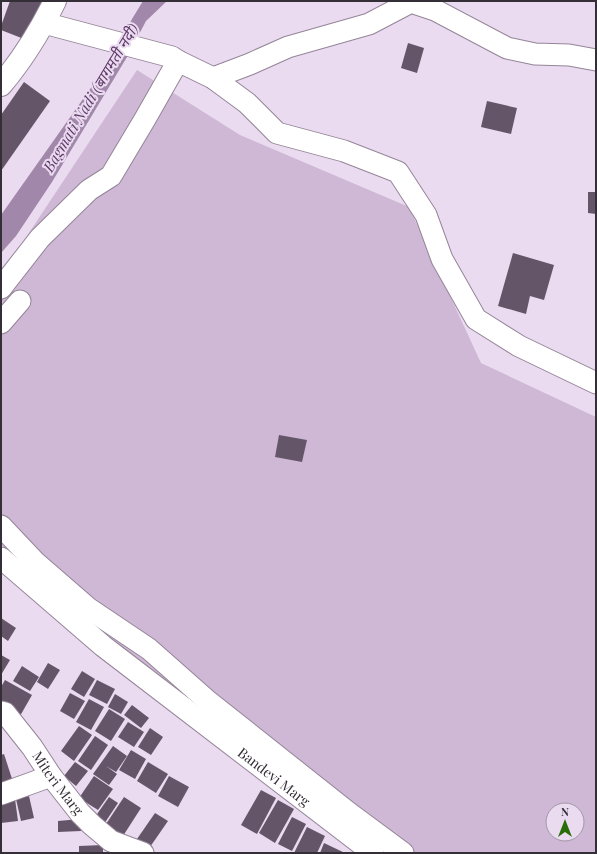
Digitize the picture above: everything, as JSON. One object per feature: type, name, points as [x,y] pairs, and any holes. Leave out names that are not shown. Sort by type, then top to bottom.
[{"type":"main road","points":[[1,85],[27,50],[44,23],[55,1]]},
{"type":"street","points":[[213,78],[288,47],[369,24],[411,2],[435,10],[507,48],[534,54],[569,55],[596,60]]},
{"type":"street","points":[[44,23],[175,59],[213,78],[247,103],[277,133],[344,150],[398,172],[426,215],[442,259],[476,319],[519,346],[596,383]]},
{"type":"street","points":[[1,288],[40,238],[89,190],[111,176],[145,119],[175,59]]},
{"type":"street","points":[[1,323],[20,301]]},
{"type":"street","points":[[1,526],[35,562],[88,608],[149,649],[216,707],[349,813],[403,853]]},
{"type":"street","name":"Bandevi Marg","points":[[1,558],[103,646],[373,853]]},
{"type":"street","name":"Miteri Marg","points":[[1,712],[5,714],[32,747],[51,776],[80,813],[112,847],[143,853]]},
{"type":"street","points":[[1,794],[51,776]]},
{"type":"shaded area","points":[[137,70],[240,135],[409,207],[481,363],[596,417],[596,853],[399,853],[190,704],[1,545],[1,275]]},
{"type":"water","name":"Bagmati Nadi (बागमती नदी)","points":[[143,1],[167,1],[146,21],[127,57],[52,182],[16,236],[1,253],[1,215],[112,58]]},
{"type":"building","points":[[10,1],[45,1],[29,41],[1,30]]},
{"type":"building","points":[[408,43],[424,48],[417,73],[401,68]]},
{"type":"building","points":[[24,82],[50,101],[1,171],[1,115]]},
{"type":"building","points":[[487,101],[517,108],[511,134],[481,127]]},
{"type":"building","points":[[588,192],[596,192],[596,214],[588,213]]},
{"type":"building","points":[[513,253],[554,265],[544,300],[530,296],[526,314],[498,306]]},
{"type":"building","points":[[279,435],[307,440],[302,462],[275,457]]},
{"type":"building","points":[[1,618],[16,628],[8,641],[1,636]]},
{"type":"building","points":[[1,655],[10,660],[1,675]]},
{"type":"building","points":[[48,663],[60,670],[48,689],[37,682]]},
{"type":"building","points":[[22,666],[39,677],[30,691],[13,681]]},
{"type":"building","points":[[82,671],[95,679],[84,697],[71,689]]},
{"type":"building","points":[[5,680],[32,695],[20,716],[1,706],[1,687]]},
{"type":"building","points":[[97,680],[115,689],[107,704],[89,695]]},
{"type":"building","points":[[70,693],[85,701],[74,719],[60,711]]},
{"type":"building","points":[[115,694],[128,702],[121,714],[108,707]]},
{"type":"building","points":[[89,699],[104,707],[91,730],[76,722]]},
{"type":"building","points":[[132,705],[149,718],[141,728],[124,715]]},
{"type":"building","points":[[109,709],[125,719],[111,741],[95,731]]},
{"type":"building","points":[[128,722],[144,732],[134,747],[118,737]]},
{"type":"building","points":[[79,726],[92,735],[74,761],[61,751]]},
{"type":"building","points":[[150,728],[163,737],[151,755],[138,747]]},
{"type":"building","points":[[95,736],[108,745],[91,770],[78,761]]},
{"type":"building","points":[[113,746],[127,756],[116,772],[106,766],[117,774],[109,785],[93,774]]},
{"type":"building","points":[[131,750],[146,759],[135,779],[119,770]]},
{"type":"building","points":[[4,754],[14,785],[1,789],[1,755]]},
{"type":"building","points":[[75,762],[88,771],[76,786],[64,776]]},
{"type":"building","points":[[148,762],[168,774],[156,793],[137,781]]},
{"type":"building","points":[[94,776],[113,789],[98,810],[79,798]]},
{"type":"building","points":[[169,776],[189,787],[178,807],[158,796]]},
{"type":"building","points":[[261,790],[276,798],[257,834],[241,825]]},
{"type":"building","points":[[29,796],[34,818],[21,821],[16,799]]},
{"type":"building","points":[[109,797],[118,803],[104,824],[95,817]]},
{"type":"building","points":[[124,797],[141,808],[123,836],[106,824]]},
{"type":"building","points":[[15,799],[18,821],[1,823],[1,801]]},
{"type":"building","points":[[278,800],[294,809],[275,843],[259,833]]},
{"type":"building","points":[[155,813],[168,821],[150,847],[137,839]]},
{"type":"building","points":[[292,817],[306,824],[292,851],[278,844]]},
{"type":"building","points":[[80,819],[81,831],[58,832],[58,821]]},
{"type":"building","points":[[307,827],[325,836],[317,853],[294,853]]},
{"type":"building","points":[[324,843],[345,853],[320,853]]},
{"type":"building","points":[[103,845],[103,853],[79,853],[79,846]]}]
